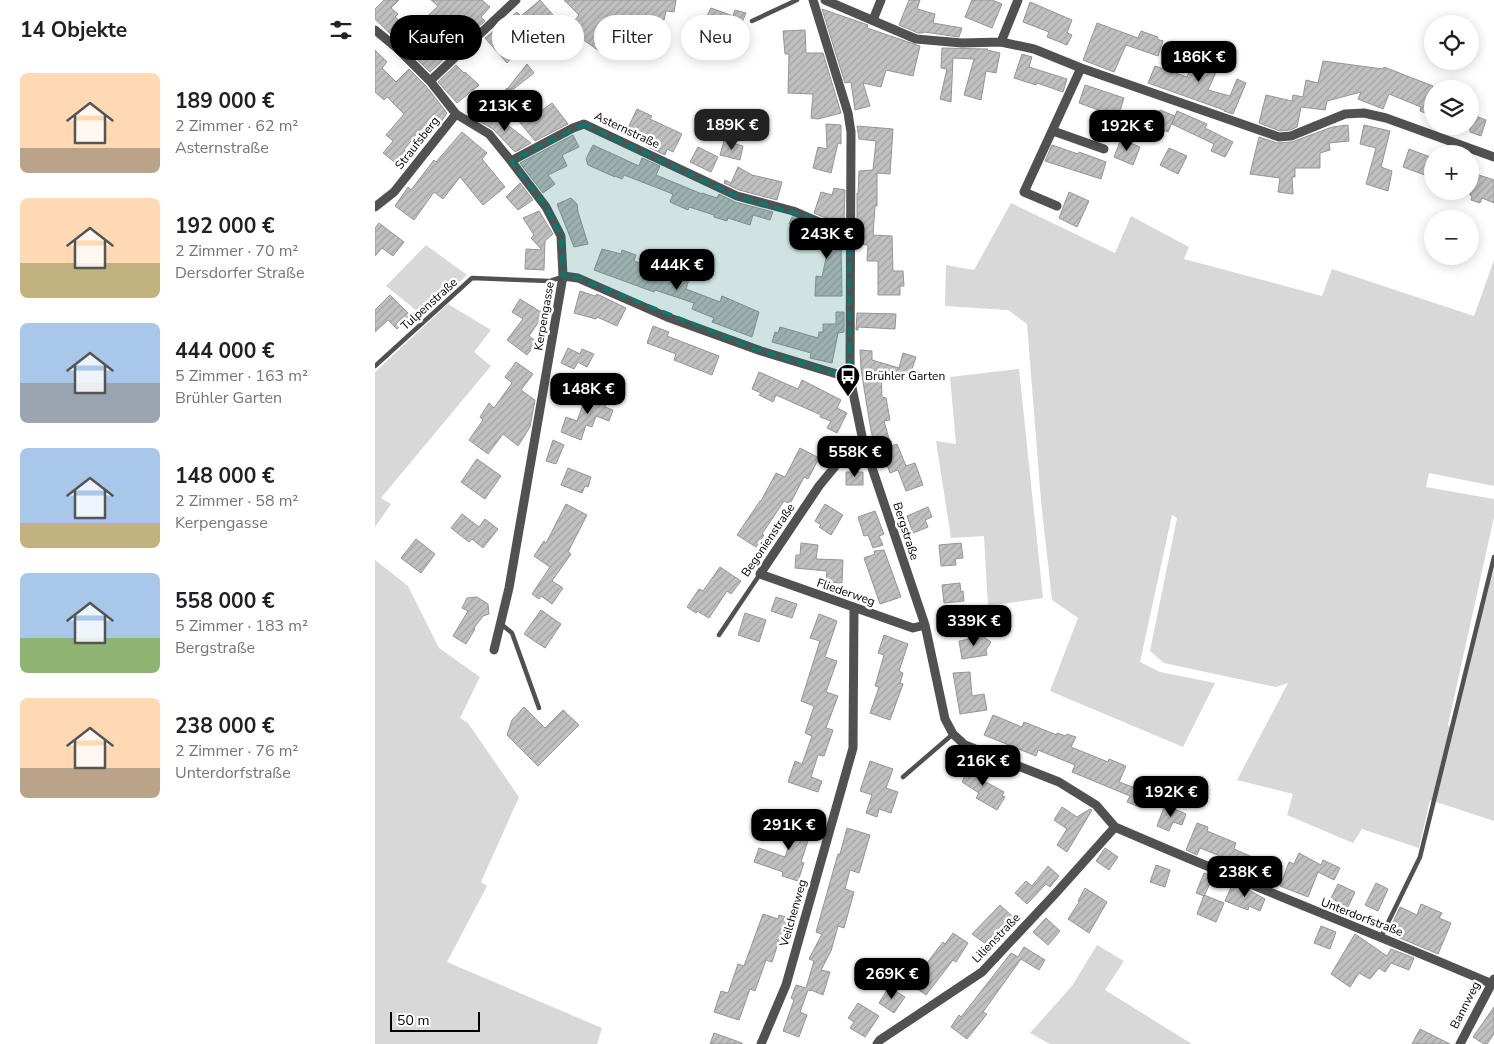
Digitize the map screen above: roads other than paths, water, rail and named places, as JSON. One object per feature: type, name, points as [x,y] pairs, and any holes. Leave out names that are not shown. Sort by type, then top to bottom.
[{"type":"street","points":[[430,81],[516,0]]},
{"type":"street","name":"Bergstraße","points":[[813,0],[848,113],[851,132],[849,229],[850,378],[863,440],[925,625],[945,719],[953,734]]},
{"type":"street","points":[[825,0],[916,39],[961,43],[1001,42],[1034,49],[1081,68],[1279,137],[1291,136],[1345,114],[1364,113],[1386,118],[1494,157]]},
{"type":"street","points":[[873,20],[881,0]]},
{"type":"street","points":[[1001,42],[1018,0]]},
{"type":"street","points":[[375,30],[398,49],[430,81],[455,114]]},
{"type":"street","points":[[1057,206],[1024,192],[1081,68]]},
{"type":"street","name":"Kerpengasse","points":[[455,114],[489,134],[545,207],[561,236],[563,276],[509,588],[494,650]]},
{"type":"street","name":"Straufsberg","points":[[375,207],[394,192],[455,114]]},
{"type":"street","name":"Asternstraße","points":[[511,161],[573,128],[585,124],[737,196],[793,211],[821,223],[849,229]]},
{"type":"street","points":[[1053,131],[1104,149]]},
{"type":"street","points":[[563,276],[578,278],[667,317],[761,351],[850,378]]},
{"type":"street","name":"Begonienstraße","points":[[760,574],[819,486],[842,458],[863,440]]},
{"type":"street","name":"Fliederweg","points":[[760,574],[913,628],[925,625]]},
{"type":"street","name":"Veilchenweg","points":[[761,1044],[786,985],[853,748],[854,608]]},
{"type":"street","points":[[953,734],[965,745],[1059,782],[1096,805],[1115,826]]},
{"type":"street","name":"Unterdorfstraße","points":[[1115,826],[1300,905],[1492,981]]},
{"type":"street","name":"Lilienstraße","points":[[877,1044],[880,1040],[982,972],[1115,826]]},
{"type":"street","name":"Bannweg","points":[[1460,1044],[1492,981]]},
{"type":"lane","points":[[752,21],[797,0]]},
{"type":"lane","name":"Tulpenstraße","points":[[375,366],[472,278],[550,281],[563,276]]},
{"type":"lane","points":[[1381,937],[1419,857],[1494,557]]},
{"type":"lane","name":"Begonienstraße","points":[[719,635],[760,574]]},
{"type":"lane","points":[[500,623],[512,633],[539,708]]},
{"type":"lane","points":[[903,777],[953,734]]},
{"type":"place","name":"Brühler Garten","points":[[848,397]]}]
